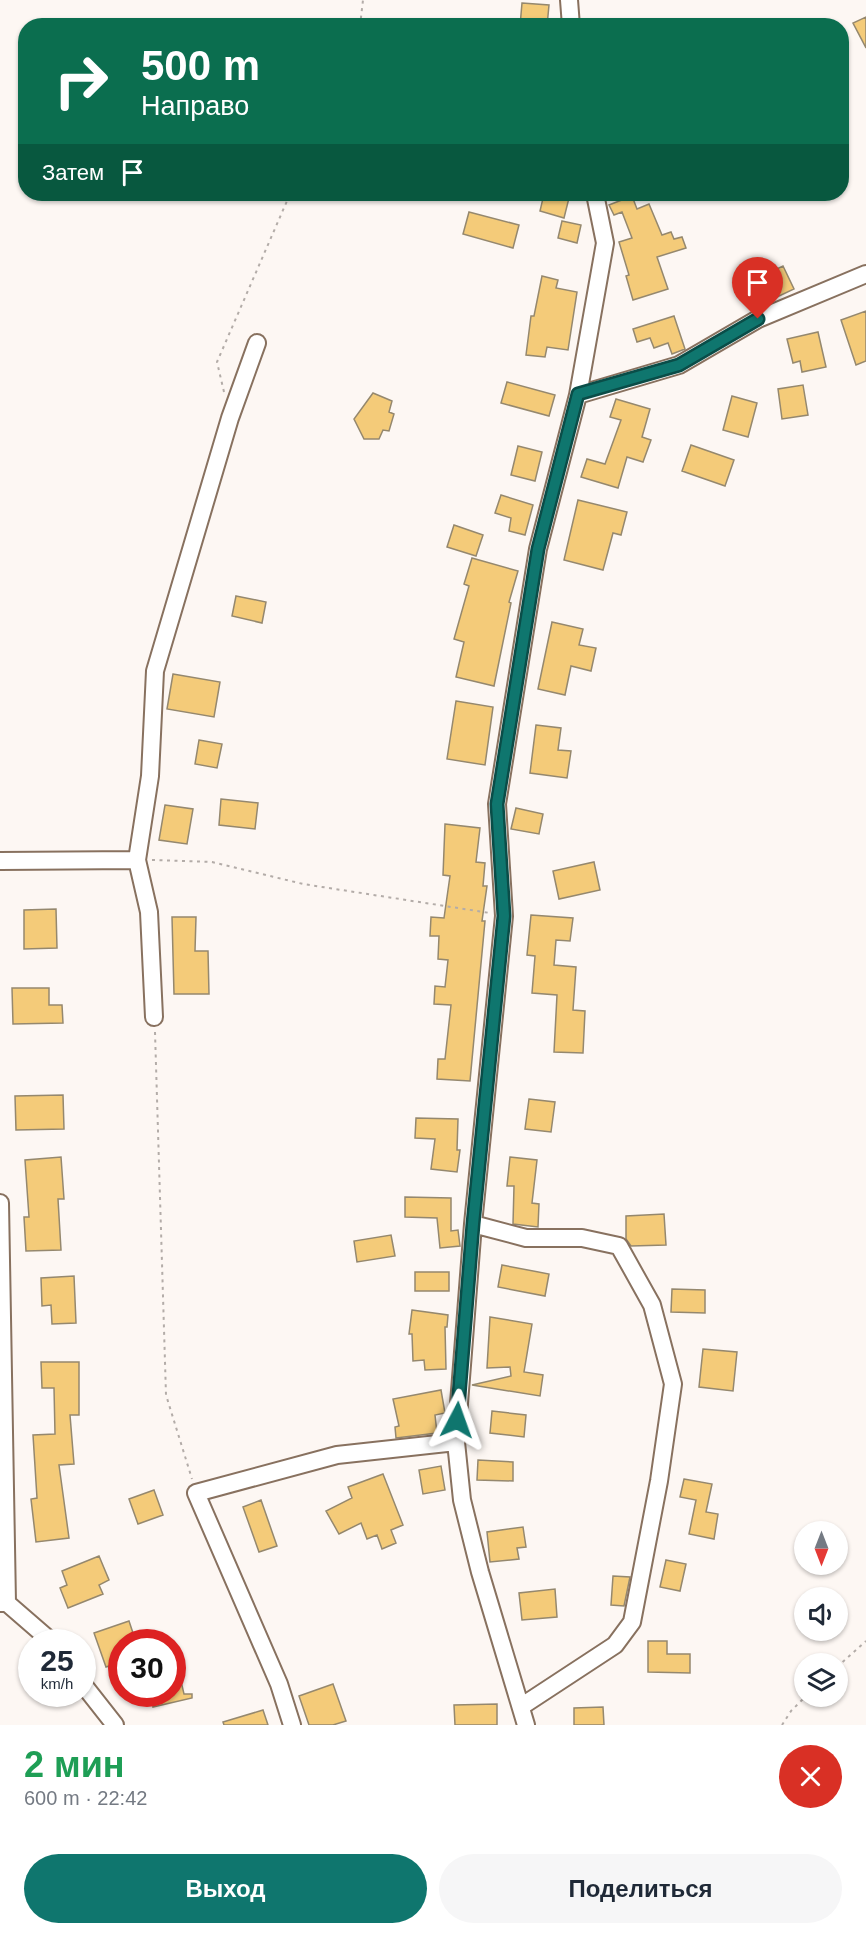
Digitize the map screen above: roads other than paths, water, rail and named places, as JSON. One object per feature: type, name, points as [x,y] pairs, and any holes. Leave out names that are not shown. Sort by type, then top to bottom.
[{"type":"street","points":[[569,0],[570,18]]},
{"type":"street","points":[[526,1725],[522,1706],[497,1637],[477,1562],[462,1500],[456,1442],[473,1224],[504,916],[497,804],[538,549],[578,394],[605,243],[596,201]]},
{"type":"street","points":[[578,394],[679,365],[758,319],[866,274]]},
{"type":"street","points":[[154,1017],[149,912],[136,860],[150,777],[155,672],[230,418],[257,343]]},
{"type":"street","points":[[0,861],[136,860]]},
{"type":"street","points":[[0,1203],[3,1603],[36,1629]]},
{"type":"street","points":[[473,1224],[526,1238],[582,1238],[620,1246],[652,1305],[673,1384],[659,1481],[632,1622],[615,1645],[522,1706]]},
{"type":"street","points":[[292,1725],[279,1684],[196,1493],[337,1455],[456,1442]]},
{"type":"street","points":[[96,1701],[115,1725]]}]
